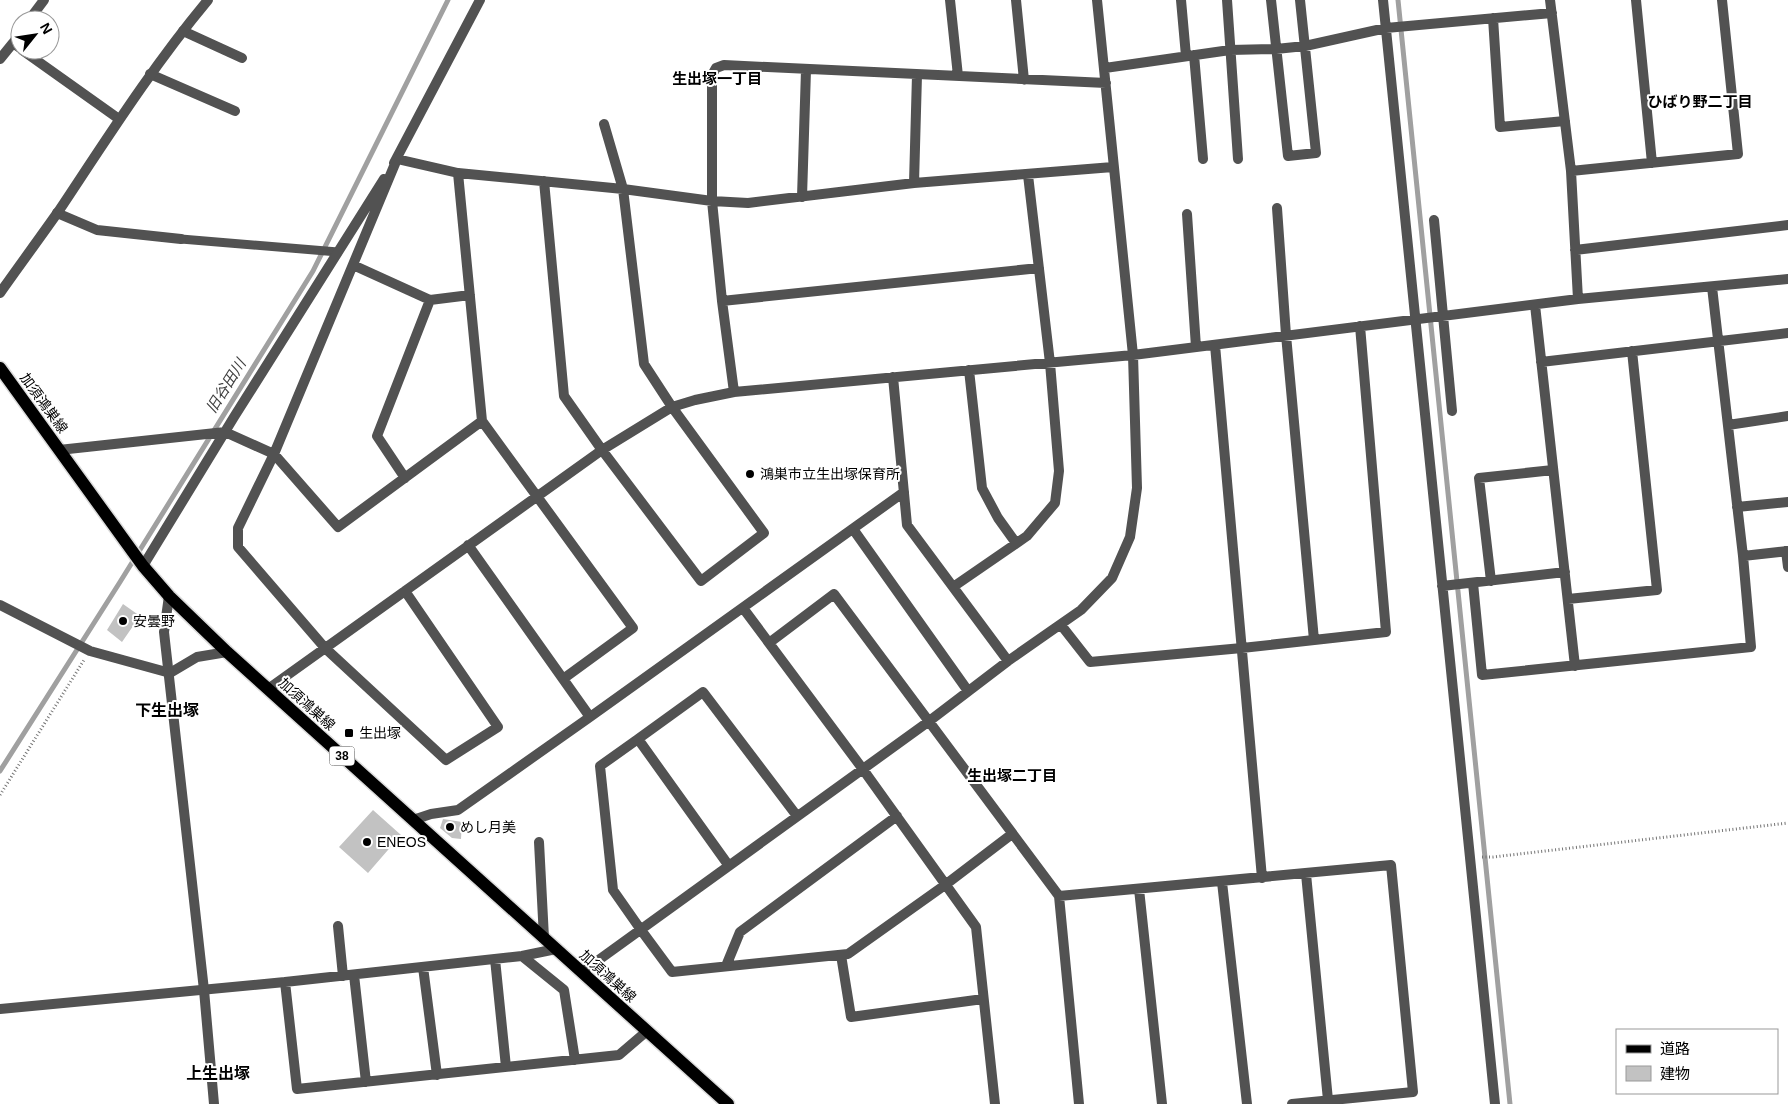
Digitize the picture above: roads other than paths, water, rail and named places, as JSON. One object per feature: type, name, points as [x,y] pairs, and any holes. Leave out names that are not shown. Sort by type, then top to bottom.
[{"type":"main road","name":"加須鴻巣線","points":[[0,368],[143,566],[170,596],[227,652],[728,1104]]},
{"type":"street","points":[[0,293],[57,213],[150,74],[208,0]]},
{"type":"street","points":[[143,566],[397,159],[480,0]]},
{"type":"street","points":[[950,0],[958,76]]},
{"type":"street","points":[[1016,0],[1024,80]]},
{"type":"street","points":[[582,972],[928,722],[1008,661],[1061,625],[1081,610],[1112,578],[1130,537],[1137,488],[1133,355],[1097,0]]},
{"type":"street","points":[[1181,0],[1203,159]]},
{"type":"street","points":[[1227,0],[1238,159]]},
{"type":"street","points":[[1271,0],[1288,156],[1316,153],[1300,0]]},
{"type":"street","points":[[1383,0],[1495,1104]]},
{"type":"street","points":[[1550,0],[1571,171],[1578,299]]},
{"type":"street","points":[[1636,0],[1652,163]]},
{"type":"street","points":[[1571,171],[1738,154],[1722,0]]},
{"type":"street","points":[[1105,68],[1230,50],[1305,46],[1386,28],[1552,13]]},
{"type":"street","points":[[1493,18],[1500,127],[1565,121]]},
{"type":"street","points":[[183,30],[242,58]]},
{"type":"street","points":[[36,60],[119,119]]},
{"type":"street","points":[[734,392],[722,301],[712,201],[712,75],[716,68],[724,65],[1106,83]]},
{"type":"street","points":[[802,198],[806,70]]},
{"type":"street","points":[[150,74],[235,110]]},
{"type":"street","points":[[914,183],[917,75]]},
{"type":"street","points":[[544,182],[564,396],[602,450],[701,581],[764,533],[672,407],[644,364],[623,190],[604,124]]},
{"type":"street","points":[[397,159],[458,172],[712,201],[748,203],[914,183],[1113,168]]},
{"type":"street","points":[[397,159],[274,454],[238,528],[238,547],[325,648],[446,760],[498,727],[405,591]]},
{"type":"street","points":[[458,172],[482,421],[633,628],[563,679]]},
{"type":"street","points":[[953,587],[1027,536],[1055,503],[1059,471],[1050,363],[1028,174]]},
{"type":"street","points":[[1277,208],[1286,335],[1314,640]]},
{"type":"street","points":[[57,213],[97,230],[181,239]]},
{"type":"street","points":[[1187,214],[1196,347]]},
{"type":"street","points":[[1434,220],[1452,411]]},
{"type":"street","points":[[1575,250],[1788,225]]},
{"type":"street","points":[[353,265],[430,300],[470,295]]},
{"type":"street","points":[[722,301],[1039,268]]},
{"type":"street","points":[[268,689],[602,450],[672,407],[695,400],[734,392],[1133,355],[1578,299],[1788,279]]},
{"type":"street","points":[[1473,583],[1482,675],[1751,647],[1743,556],[1712,287]]},
{"type":"street","points":[[405,478],[378,436],[430,300]]},
{"type":"street","points":[[1535,305],[1575,666]]},
{"type":"street","points":[[1061,625],[1090,662],[1386,632],[1360,326]]},
{"type":"street","points":[[1541,362],[1788,333]]},
{"type":"street","points":[[1215,345],[1262,878]]},
{"type":"street","points":[[1568,599],[1657,590],[1632,351]]},
{"type":"street","points":[[969,370],[982,488],[998,518],[1016,543]]},
{"type":"street","points":[[893,377],[907,525],[1008,661]]},
{"type":"street","points":[[1728,425],[1788,416]]},
{"type":"street","points":[[59,450],[225,432],[274,454],[338,527],[482,421]]},
{"type":"street","points":[[1492,581],[1480,478],[1553,470]]},
{"type":"street","points":[[414,820],[431,814],[458,810],[590,718],[904,492]]},
{"type":"street","points":[[1737,507],[1788,502]]},
{"type":"street","points":[[853,529],[968,691]]},
{"type":"street","points":[[468,545],[590,718]]},
{"type":"street","points":[[1743,556],[1787,551],[1788,568]]},
{"type":"street","points":[[1442,586],[1565,572]]},
{"type":"street","points":[[769,643],[834,594],[1059,896],[1079,1104]]},
{"type":"street","points":[[170,596],[164,632],[204,990],[214,1104]]},
{"type":"street","points":[[0,605],[90,651],[170,673],[197,657],[227,652]]},
{"type":"street","points":[[743,608],[862,768],[976,927],[995,1104]]},
{"type":"street","points":[[797,816],[703,692],[600,766],[613,890],[672,972],[848,954],[945,885],[1012,834]]},
{"type":"street","points":[[638,739],[729,866]]},
{"type":"street","points":[[726,966],[740,932],[897,816]]},
{"type":"street","points":[[539,842],[544,938]]},
{"type":"street","points":[[1059,896],[1390,865],[1414,1092],[1292,1104]]},
{"type":"street","points":[[1306,874],[1328,1100]]},
{"type":"street","points":[[1222,882],[1247,1104]]},
{"type":"street","points":[[1139,889],[1162,1104]]},
{"type":"street","points":[[338,926],[343,976]]},
{"type":"street","points":[[0,1009],[354,975],[522,956],[556,950]]},
{"type":"street","points":[[842,955],[851,1017],[984,999]]},
{"type":"street","points":[[522,956],[564,990],[575,1060]]},
{"type":"street","points":[[495,959],[506,1067]]},
{"type":"street","points":[[423,967],[436,1074]]},
{"type":"street","points":[[354,975],[366,1082]]},
{"type":"street","points":[[285,982],[297,1089],[619,1055],[647,1031]]},
{"type":"lane","points":[[181,239],[338,252]]},
{"type":"waterway","name":"旧谷田川","points":[[0,771],[313,271],[448,0]]},
{"type":"waterway","points":[[1398,0],[1510,1104]]},
{"type":"place","name":"鴻巣市立生出塚保育所","points":[[750,474]]},
{"type":"place","name":"安曇野","points":[[123,621]]},
{"type":"place","name":"生出塚","points":[[349,733]]},
{"type":"place","name":"めし月美","points":[[450,827]]},
{"type":"place","name":"ENEOS","points":[[367,842]]},
{"type":"district","name":"生出塚一丁目","points":[[717,79]]},
{"type":"district","name":"ひばり野二丁目","points":[[1700,102]]},
{"type":"district","name":"下生出塚","points":[[167,710]]},
{"type":"district","name":"生出塚二丁目","points":[[1012,776]]},
{"type":"district","name":"上生出塚","points":[[218,1073]]}]
